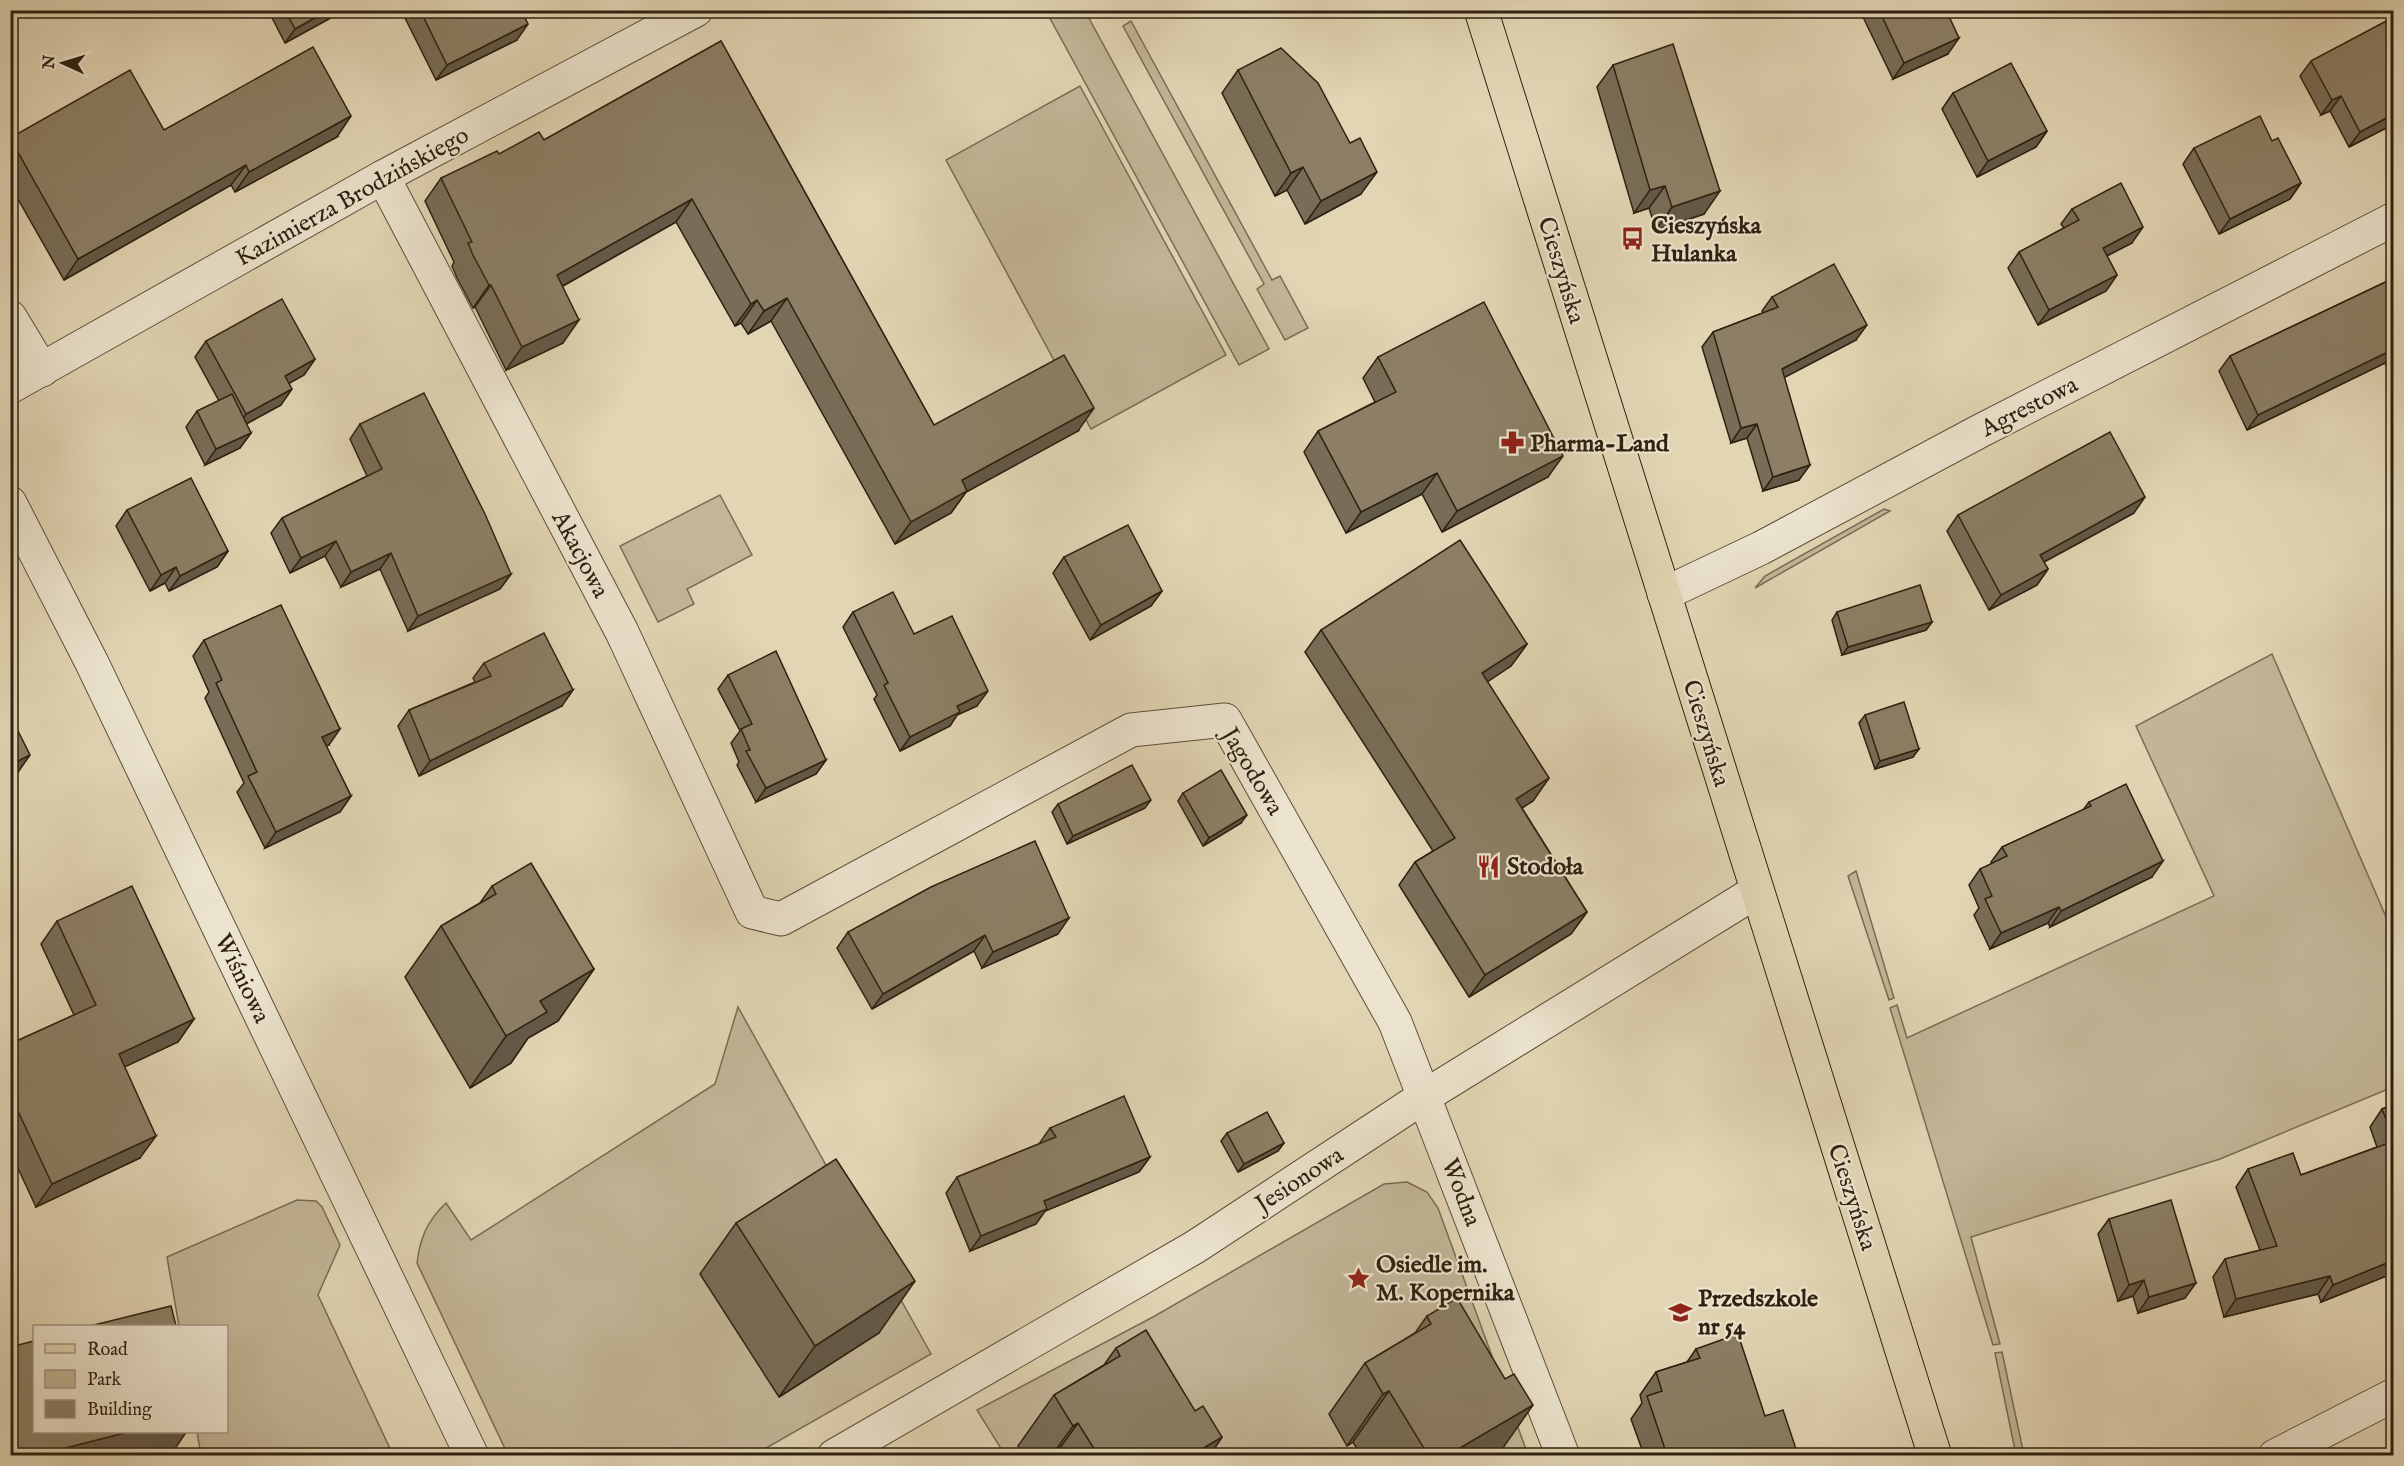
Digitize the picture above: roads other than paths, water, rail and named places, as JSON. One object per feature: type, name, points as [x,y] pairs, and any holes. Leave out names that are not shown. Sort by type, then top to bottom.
[{"type":"main road","name":"Cieszyńska","points":[[1480,10],[1935,1455]]},
{"type":"street","name":"Kazimierza Brodzińskiego","points":[[10,387],[383,177],[696,10]]},
{"type":"street","name":"Akacjowa","points":[[383,177],[622,632],[752,912],[781,919]]},
{"type":"street","name":"Agrestowa","points":[[1664,594],[1761,548],[1991,426],[2394,219]]},
{"type":"street","points":[[10,317],[42,370]]},
{"type":"street","name":"Wiśniowa","points":[[10,503],[92,663],[471,1455]]},
{"type":"street","name":"Jagodowa","points":[[781,919],[1131,730],[1225,720],[1395,1022],[1425,1096]]},
{"type":"street","name":"Jesionowa","points":[[834,1455],[1195,1247],[1425,1096],[1757,891]]},
{"type":"street","name":"Wodna","points":[[1425,1096],[1563,1455]]},
{"type":"street","points":[[2275,1455],[2394,1395]]},
{"type":"place","name":"Cieszyńska Hulanka","points":[[1633,239]]},
{"type":"place","name":"Pharma-Land","points":[[1512,443]]},
{"type":"place","name":"Stodoła","points":[[1489,866]]},
{"type":"place","name":"Osiedle im. M. Kopernika","points":[[1358,1278]]},
{"type":"place","name":"Przedszkole nr 54","points":[[1680,1312]]}]
